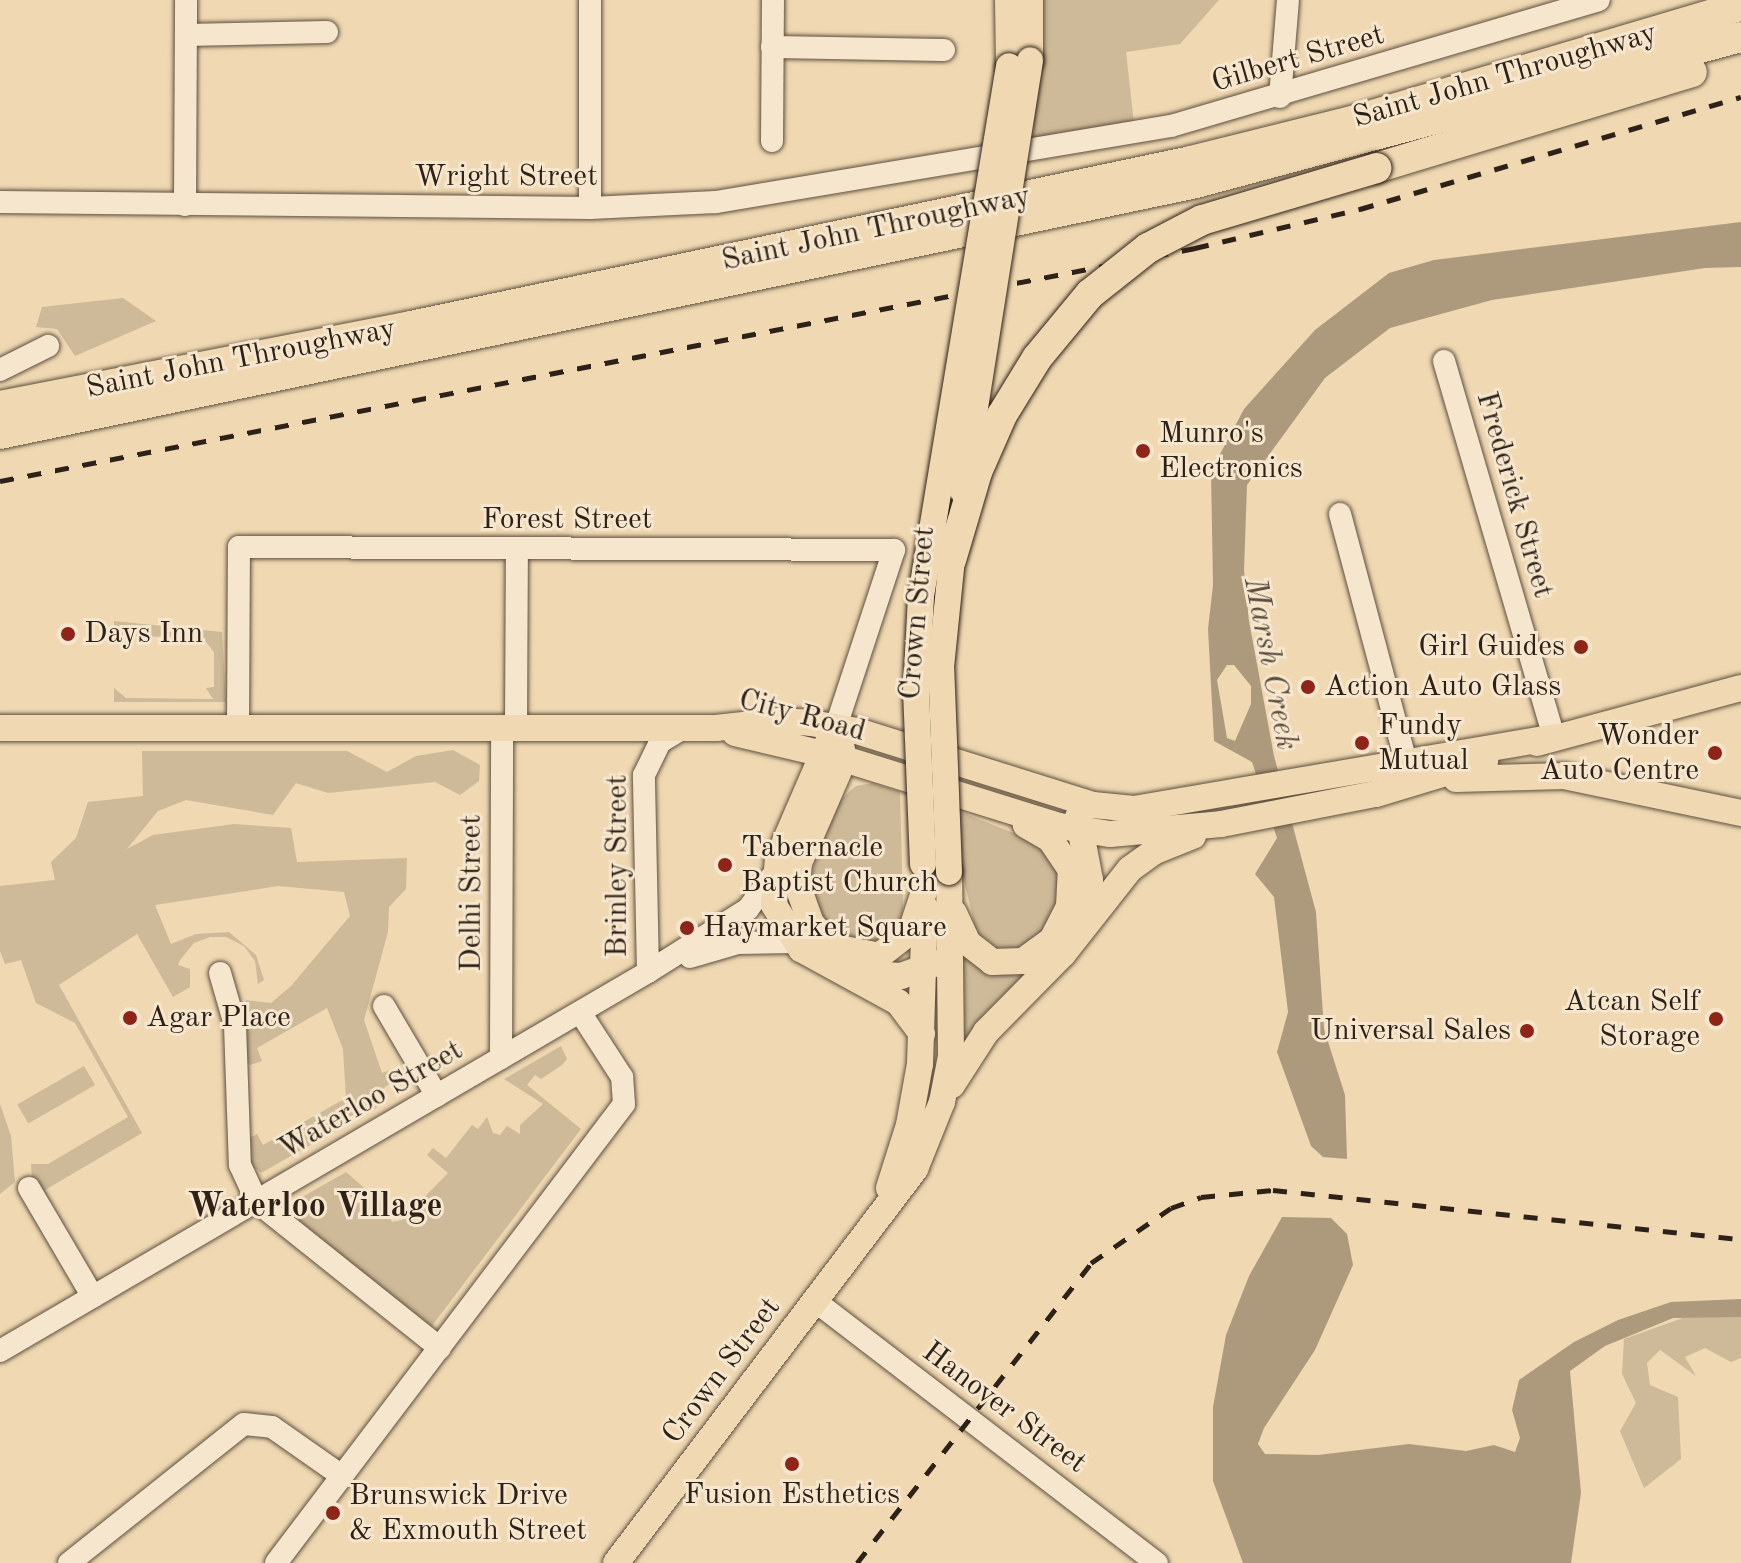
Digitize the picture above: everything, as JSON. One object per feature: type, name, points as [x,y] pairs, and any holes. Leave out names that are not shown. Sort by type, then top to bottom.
[{"type":"highway","name":"Saint John Throughway","points":[[0,406],[411,326],[1176,164],[1352,121],[1741,6]]},
{"type":"highway","name":"Saint John Throughway","points":[[0,434],[1196,183],[1741,37]]},
{"type":"highway","points":[[951,560],[977,472],[1002,415],[1037,358],[1090,294],[1148,248],[1202,220],[1741,54]]},
{"type":"main road","name":"Crown Street","points":[[878,1217],[909,1125],[922,1034],[924,876],[916,692],[921,596],[1020,63],[1008,0]]},
{"type":"main road","name":"Crown Street","points":[[624,1560],[915,1169],[942,1102],[951,1056],[950,904],[941,707],[951,560],[1030,0]]},
{"type":"main road","points":[[1427,781],[1554,737],[1741,688]]},
{"type":"main road","name":"City Road","points":[[716,728],[778,721],[836,726],[1069,798],[1134,809],[1242,792],[1303,795]]},
{"type":"main road","points":[[836,726],[833,756],[799,863],[797,884],[811,923],[825,939],[844,949],[879,956],[911,931],[924,876]]},
{"type":"main road","points":[[0,728],[716,728]]},
{"type":"main road","name":"City Road","points":[[716,728],[833,756],[1082,832],[1128,835],[1221,824],[1249,818],[1303,795]]},
{"type":"main road","points":[[1303,795],[1406,762],[1554,737]]},
{"type":"main road","points":[[1554,737],[1564,776]]},
{"type":"main road","points":[[833,756],[773,875],[774,905],[795,942],[839,972],[898,1002],[922,1034]]},
{"type":"main road","points":[[1303,795],[1427,781],[1564,776],[1741,813]]},
{"type":"main road","points":[[950,904],[968,943],[992,962],[1006,965],[1038,954],[1069,906],[1071,870],[1065,854],[1039,832],[972,798]]},
{"type":"main road","points":[[1069,798],[1082,832],[1090,893],[1077,938]]},
{"type":"main road","points":[[942,1102],[986,1032],[1077,938],[1142,858],[1221,824]]},
{"type":"main road","points":[[839,972],[901,976],[924,969],[951,955]]},
{"type":"street","points":[[185,205],[186,0]]},
{"type":"street","points":[[590,0],[590,208]]},
{"type":"street","points":[[772,141],[773,0]]},
{"type":"street","points":[[1280,97],[1288,0]]},
{"type":"street","name":"Gilbert Street","points":[[1009,156],[1171,126],[1280,97],[1599,0]]},
{"type":"street","points":[[186,35],[327,32]]},
{"type":"street","points":[[772,47],[944,50]]},
{"type":"street","name":"Wright Street","points":[[0,202],[590,208],[703,204],[1009,156]]},
{"type":"street","points":[[0,370],[48,346]]},
{"type":"street","name":"Frederick Street","points":[[1444,361],[1554,737]]},
{"type":"street","points":[[1340,514],[1406,762]]},
{"type":"street","name":"Forest Street","points":[[238,728],[239,547],[517,551],[894,550],[836,726]]},
{"type":"street","name":"Delhi Street","points":[[501,1058],[509,727],[517,551]]},
{"type":"street","name":"Brinley Street","points":[[648,972],[644,775],[660,742],[683,728]]},
{"type":"street","points":[[648,972],[748,909],[773,875]]},
{"type":"street","points":[[648,972],[723,946],[795,942]]},
{"type":"street","name":"Waterloo Street","points":[[0,1351],[648,972]]},
{"type":"street","points":[[220,973],[235,1025],[240,1165],[257,1202],[440,1348]]},
{"type":"street","points":[[384,1006],[437,1096]]},
{"type":"street","points":[[276,1563],[624,1104],[622,1077],[580,1012]]},
{"type":"street","points":[[29,1188],[93,1297]]},
{"type":"street","name":"Hanover Street","points":[[815,1301],[1157,1563]]},
{"type":"street","points":[[69,1563],[244,1424],[272,1427],[342,1476]]},
{"type":"shaded area","points":[[1041,0],[1219,0],[1180,44],[1126,52],[1134,123],[1033,140]]},
{"type":"shaded area","points":[[1741,222],[1741,267],[1705,268],[1492,300],[1390,328],[1325,378],[1247,485],[1244,570],[1249,621],[1274,756],[1316,912],[1324,1029],[1345,1095],[1347,1159],[1323,1157],[1311,1146],[1277,1052],[1288,1012],[1274,897],[1255,874],[1277,838],[1252,762],[1214,741],[1208,629],[1213,585],[1211,471],[1244,409],[1315,330],[1389,273],[1434,260]],"holes":[[[1227,665],[1234,665],[1251,686],[1251,704],[1235,741],[1227,738],[1217,680]]]},
{"type":"shaded area","points":[[123,298],[156,321],[75,356],[57,329],[36,327],[42,307]]},
{"type":"shaded area","points":[[114,621],[222,632],[226,702],[114,702],[114,688],[126,698],[213,699],[206,688],[214,687],[214,652],[202,637],[114,636]]},
{"type":"shaded area","points":[[453,750],[480,765],[479,781],[460,795],[435,782],[328,793],[296,783],[273,815],[186,800],[158,811],[127,849],[153,835],[234,824],[291,828],[297,862],[407,858],[406,889],[389,907],[388,932],[364,1020],[382,1073],[395,1068],[404,1073],[372,1097],[377,1107],[261,1173],[250,1164],[250,1138],[257,1134],[263,1145],[346,1098],[343,1049],[327,1008],[257,1048],[262,1061],[250,1065],[245,1059],[246,1000],[271,1003],[291,986],[350,916],[344,892],[278,886],[155,905],[171,944],[196,934],[229,932],[256,955],[264,980],[258,984],[255,961],[244,946],[226,937],[210,937],[194,943],[180,960],[178,965],[190,969],[190,987],[173,997],[137,934],[59,985],[142,1133],[45,1190],[51,1203],[46,1206],[32,1179],[31,1164],[48,1164],[128,1117],[75,1023],[36,1003],[21,960],[5,964],[0,951],[0,886],[55,880],[51,862],[76,838],[88,802],[143,796],[142,751],[347,751],[387,772],[416,756]]},
{"type":"shaded area","points":[[872,783],[900,792],[903,908],[900,926],[872,946],[843,939],[819,914],[811,885],[815,860],[841,799],[856,786]]},
{"type":"shaded area","points":[[956,810],[1036,842],[1059,868],[1061,893],[1044,929],[1029,945],[1005,954],[984,943],[976,931],[963,876]]},
{"type":"shaded area","points":[[963,953],[995,974],[1029,971],[963,1048]]},
{"type":"shaded area","points":[[561,1046],[567,1059],[562,1065],[541,1079],[535,1075],[527,1085],[581,1129],[428,1331],[276,1212],[346,1172],[384,1205],[392,1222],[402,1220],[448,1173],[427,1155],[433,1148],[446,1158],[472,1125],[478,1129],[487,1117],[493,1133],[500,1135],[507,1126],[520,1134],[520,1125],[543,1104],[504,1079]]},
{"type":"shaded area","points":[[84,1066],[95,1085],[28,1124],[17,1104]]},
{"type":"shaded area","points":[[0,1104],[11,1136],[15,1182],[0,1194]]},
{"type":"shaded area","points":[[1282,1217],[1331,1218],[1347,1234],[1353,1265],[1315,1350],[1264,1428],[1258,1444],[1265,1454],[1318,1455],[1409,1444],[1466,1451],[1494,1445],[1515,1452],[1520,1438],[1512,1410],[1519,1380],[1574,1342],[1618,1320],[1671,1302],[1741,1299],[1741,1317],[1673,1318],[1605,1346],[1570,1371],[1581,1493],[1571,1563],[1243,1563],[1213,1481],[1213,1407],[1226,1335],[1249,1276]]},
{"type":"shaded area","points":[[1694,1314],[1741,1317],[1741,1358],[1731,1362],[1705,1348],[1685,1357],[1696,1376],[1660,1350],[1647,1363],[1650,1385],[1678,1397],[1681,1459],[1644,1488],[1620,1431],[1636,1403],[1622,1374],[1624,1339]]},
{"type":"railway","points":[[0,481],[1195,248],[1360,209],[1741,97]]},
{"type":"railway","points":[[857,1563],[1091,1263],[1171,1208],[1201,1197],[1273,1190],[1741,1239]]},
{"type":"place","name":"Munro's Electronics","points":[[1143,451]]},
{"type":"place","name":"Days Inn","points":[[68,634]]},
{"type":"place","name":"Girl Guides","points":[[1581,647]]},
{"type":"place","name":"Action Auto Glass","points":[[1308,687]]},
{"type":"place","name":"Fundy Mutual","points":[[1362,743]]},
{"type":"place","name":"Wonder Auto Centre","points":[[1715,753]]},
{"type":"place","name":"Tabernacle Baptist Church","points":[[725,865]]},
{"type":"place","name":"Haymarket Square","points":[[687,928]]},
{"type":"place","name":"Agar Place","points":[[130,1018]]},
{"type":"place","name":"Atcan Self Storage","points":[[1716,1019]]},
{"type":"place","name":"Universal Sales","points":[[1527,1031]]},
{"type":"place","name":"Fusion Esthetics","points":[[792,1464]]},
{"type":"place","name":"Brunswick Drive & Exmouth Street","points":[[333,1513]]},
{"type":"district","name":"Waterloo Village","points":[[315,1208]]},
{"type":"water label","name":"Marsh Creek","points":[[1269,664]]}]
